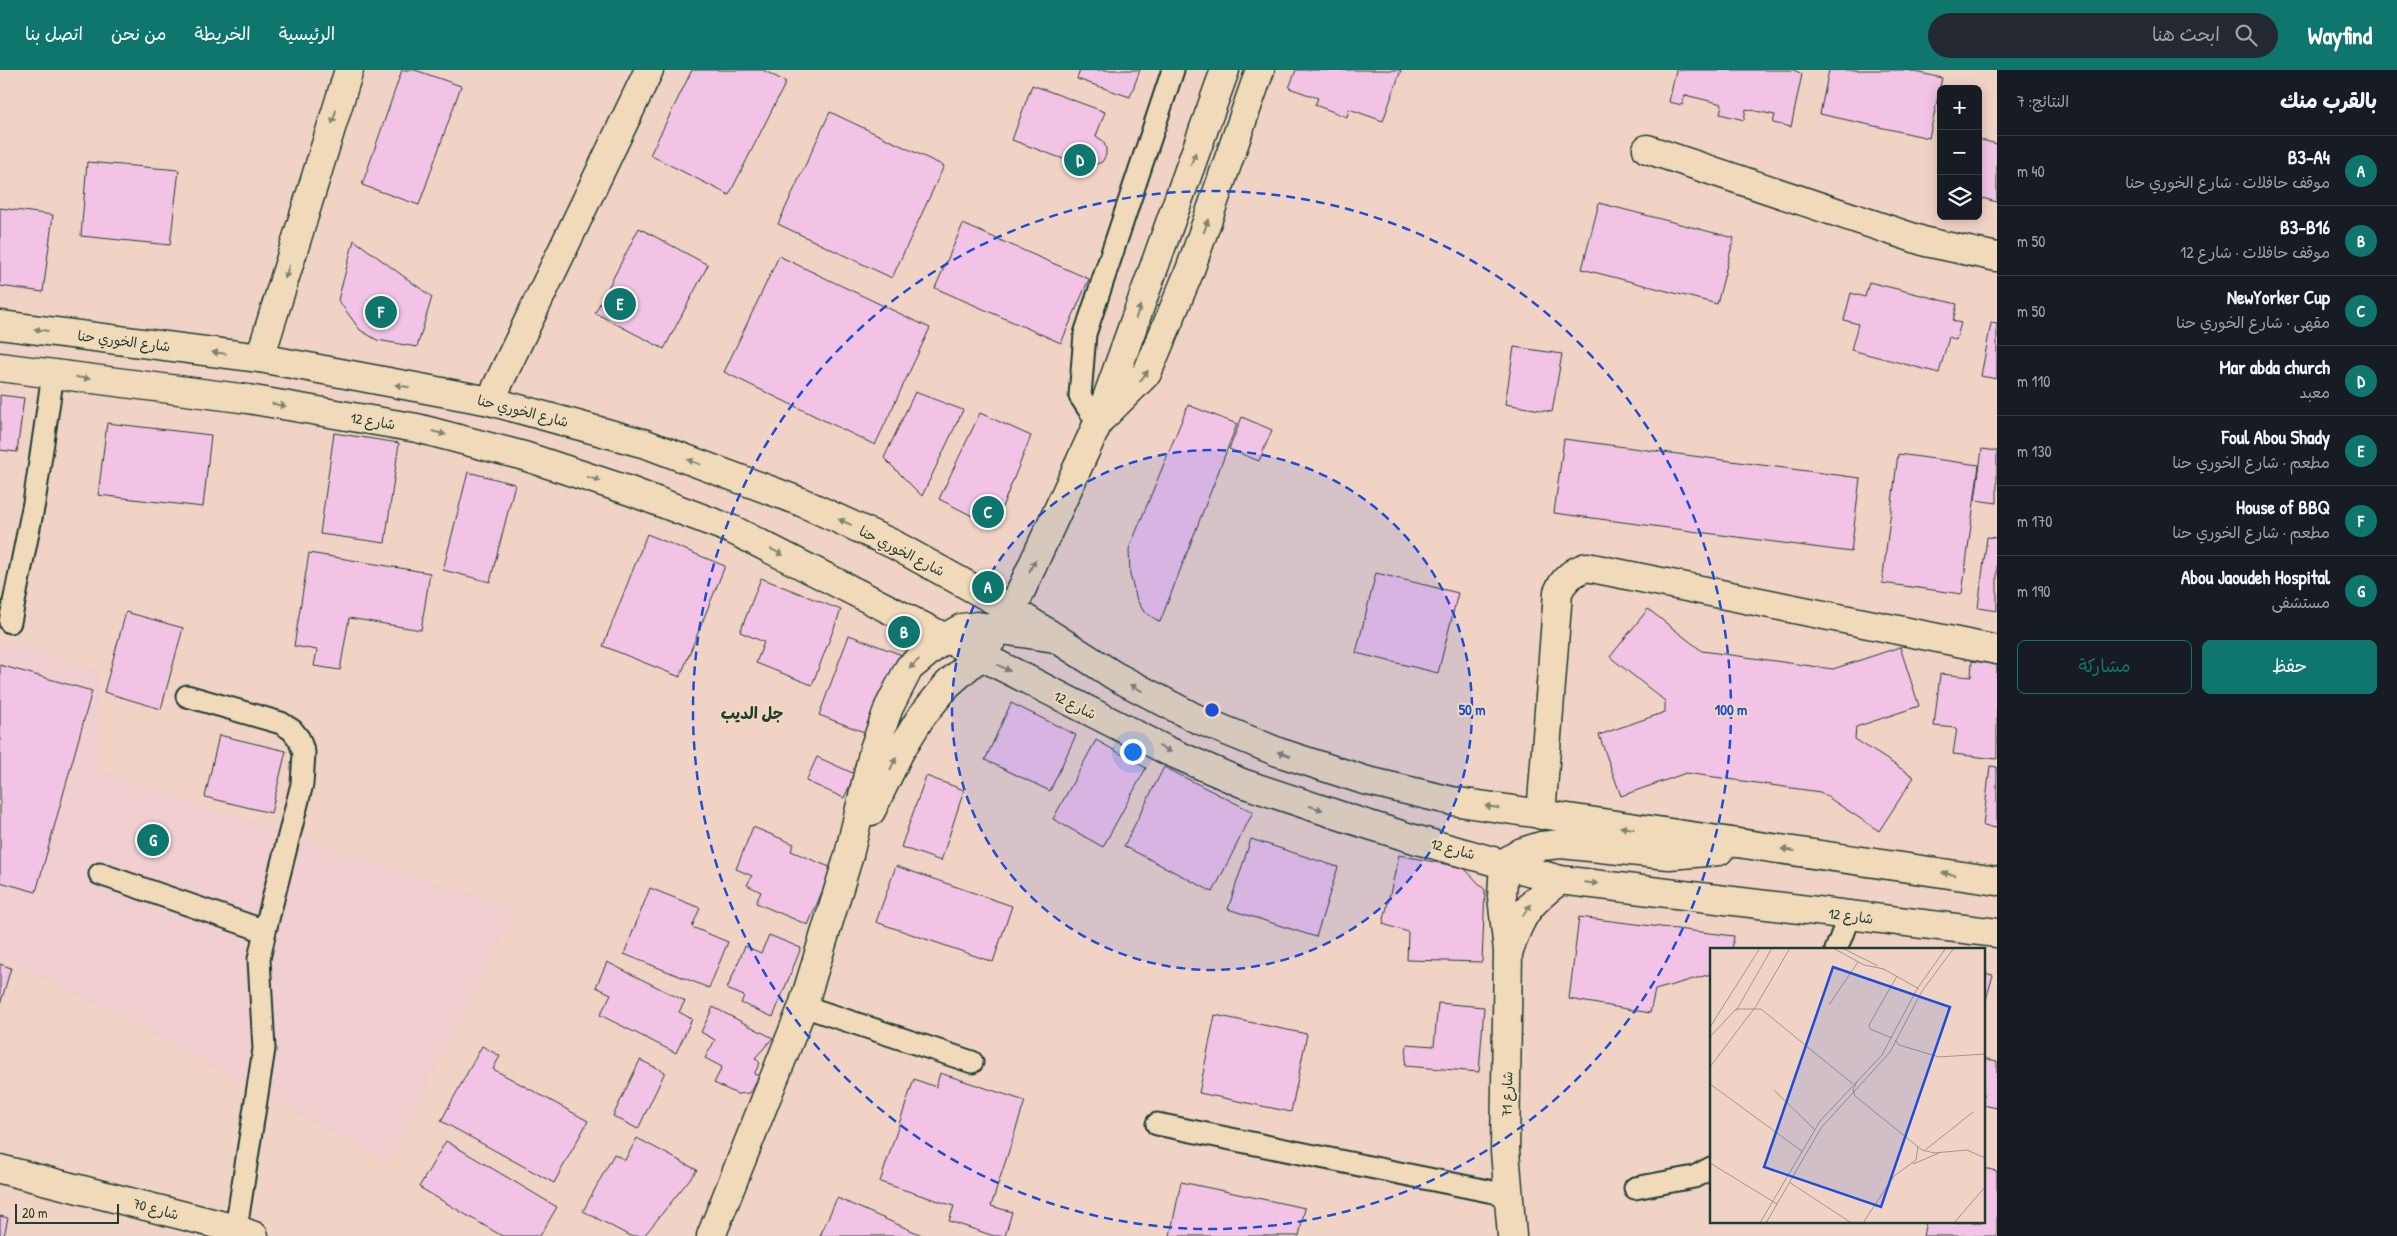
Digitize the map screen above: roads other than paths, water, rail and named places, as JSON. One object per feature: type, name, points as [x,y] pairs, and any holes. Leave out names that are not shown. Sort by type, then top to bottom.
[{"type":"main road","points":[[248,399],[349,70]]},
{"type":"main road","points":[[490,401],[649,70]]},
{"type":"main road","points":[[849,855],[899,753],[921,717],[948,684],[980,656],[1006,620],[1101,415],[1225,70]]},
{"type":"main road","points":[[1101,415],[1147,373],[1190,270],[1260,70]]},
{"type":"main road","points":[[1648,149],[1926,242],[1997,257]]},
{"type":"main road","name":"شارع الخوري حنا","points":[[0,325],[260,358],[490,401],[646,444],[799,501],[893,544],[1006,620]]},
{"type":"main road","name":"شارع 12","points":[[0,367],[248,399],[417,428],[524,456],[630,491],[733,530],[1135,735],[1242,783],[1414,839],[1560,880],[1997,934]]},
{"type":"main road","points":[[1541,815],[1558,592],[1566,578],[1580,569],[1588,567],[1997,650]]},
{"type":"main road","points":[[711,1236],[802,1006],[849,855],[874,749],[889,708],[909,668],[946,637],[962,628],[1006,620],[1055,638],[1115,676],[1195,718],[1278,752],[1364,780],[1452,801],[1997,881]]},
{"type":"main road","points":[[1504,863],[1522,852],[1548,845],[1561,844],[1669,855],[1703,854],[1755,845]]},
{"type":"main road","name":"شارع 71","points":[[1504,863],[1502,896],[1508,951],[1506,1151],[1512,1236]]},
{"type":"main road","name":"شارع 71","points":[[1508,951],[1518,922],[1536,898],[1560,880]]},
{"type":"main road","name":"شارع 70","points":[[0,1169],[245,1233]]},
{"type":"lane","points":[[1101,415],[1080,396],[1085,334],[1174,70]]},
{"type":"lane","points":[[10,622],[34,503],[53,374]]},
{"type":"lane","points":[[187,696],[281,724],[292,730],[299,739],[304,753],[302,784],[259,959],[264,1049],[245,1233]]},
{"type":"lane","points":[[100,874],[265,931]]},
{"type":"lane","points":[[1837,948],[1849,916]]},
{"type":"lane","points":[[802,1006],[972,1062]]},
{"type":"lane","points":[[1157,1124],[1508,1195]]},
{"type":"lane","points":[[1635,1188],[1694,1178],[1710,1169]]},
{"type":"place","name":"Mar abda church","points":[[1080,160]]},
{"type":"place","name":"Foul Abou Shady","points":[[620,304]]},
{"type":"place","name":"House of BBQ","points":[[381,312]]},
{"type":"place","name":"NewYorker Cup","points":[[988,512]]},
{"type":"place","name":"B3-A4","points":[[988,587]]},
{"type":"place","name":"B3-B16","points":[[904,632]]},
{"type":"place","name":"Abou Jaoudeh Hospital","points":[[153,840]]},
{"type":"district","name":"جل الديب","points":[[752,713]]}]
